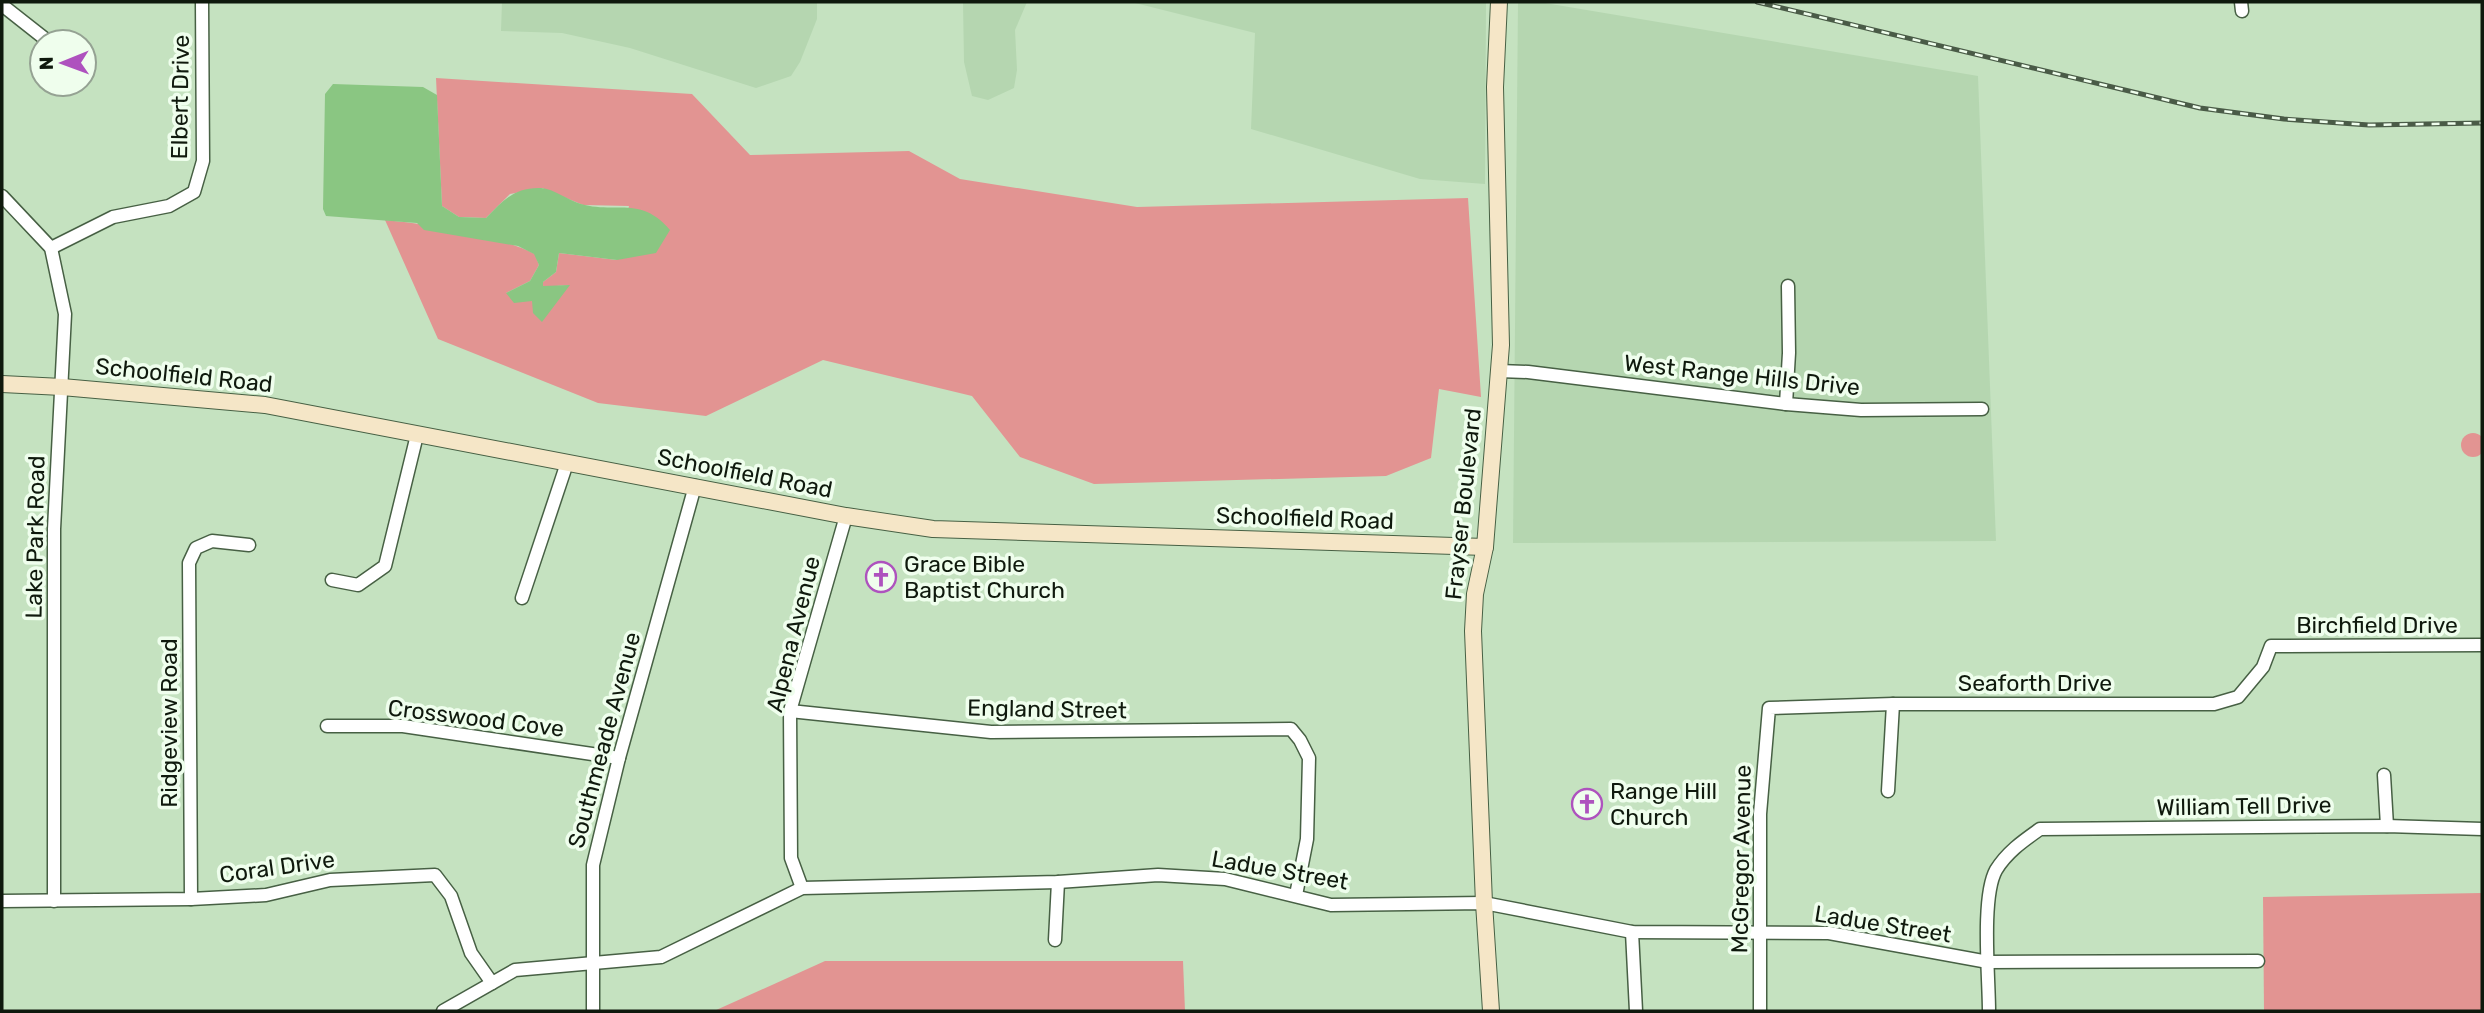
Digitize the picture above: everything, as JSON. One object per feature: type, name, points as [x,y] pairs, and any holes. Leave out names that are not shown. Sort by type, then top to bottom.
[{"type":"street","name":"Elbert Drive","points":[[51,248],[113,217],[169,206],[194,192],[203,161],[202,2]]},
{"type":"street","name":"Frayser Boulevard","points":[[1492,1011],[1484,903],[1473,631],[1475,594],[1485,547],[1501,345],[1495,87],[1499,2]]},
{"type":"street","points":[[2,5],[31,28]]},
{"type":"street","points":[[2,196],[51,248]]},
{"type":"street","name":"Lake Park Road","points":[[51,248],[65,314],[54,528],[54,901]]},
{"type":"street","points":[[1786,404],[1789,353],[1788,286]]},
{"type":"street","name":"West Range Hills Drive","points":[[1499,371],[1528,372],[1786,404],[1861,410],[1982,409]]},
{"type":"street","name":"Schoolfield Road","points":[[2,384],[265,405],[846,516],[933,529],[1485,547]]},
{"type":"street","points":[[332,580],[358,585],[385,566],[417,435]]},
{"type":"street","points":[[522,598],[568,463]]},
{"type":"street","name":"Southmeade Avenue","points":[[593,1011],[593,865],[619,758],[695,486]]},
{"type":"street","name":"Alpena Avenue","points":[[802,888],[791,858],[790,711],[846,516]]},
{"type":"street","name":"Ridgeview Road","points":[[191,899],[190,563],[196,548],[212,541],[249,545]]},
{"type":"street","name":"Birchfield Drive","points":[[2271,646],[2482,645]]},
{"type":"street","name":"Seaforth Drive","points":[[1769,708],[1893,704],[2214,704],[2238,697],[2263,667],[2271,646]]},
{"type":"street","points":[[1888,791],[1893,704]]},
{"type":"street","name":"McGregor Avenue","points":[[1760,1011],[1760,814],[1769,708]]},
{"type":"street","name":"England Street","points":[[790,711],[991,732],[1291,729],[1309,758],[1307,839],[1296,895]]},
{"type":"street","name":"Crosswood Cove","points":[[327,726],[403,726],[619,758]]},
{"type":"street","points":[[2384,775],[2387,826]]},
{"type":"street","name":"William Tell Drive","points":[[1988,962],[1988,895],[1995,872],[2013,848],[2040,830],[2387,826],[2482,829]]},
{"type":"street","name":"Coral Drive","points":[[2,901],[191,899],[266,895],[330,880],[435,875],[451,897],[471,953],[492,983]]},
{"type":"street","name":"Ladue Street","points":[[443,1011],[515,970],[661,957],[802,888],[1058,882],[1158,875],[1225,879],[1331,905],[1484,903],[1632,932],[1829,933],[1988,962],[2258,961]]},
{"type":"street","points":[[1055,940],[1058,882]]},
{"type":"street","points":[[1632,932],[1636,1011]]},
{"type":"street","points":[[1988,962],[1989,1011]]},
{"type":"shaded area","points":[[502,2],[817,2],[817,19],[800,62],[791,76],[756,88],[630,48],[562,33],[501,31]]},
{"type":"shaded area","points":[[963,2],[1027,2],[1015,30],[1017,70],[1014,88],[988,100],[972,96],[964,62]]},
{"type":"shaded area","points":[[1131,2],[1486,2],[1485,184],[1420,179],[1251,129],[1255,33]]},
{"type":"shaded area","points":[[1518,2],[1539,2],[1978,76],[1996,541],[1513,543]]},
{"type":"shaded area","points":[[436,78],[692,94],[750,155],[909,151],[960,179],[1137,207],[1468,198],[1481,397],[1439,389],[1431,458],[1386,476],[1094,484],[1020,457],[972,396],[823,360],[706,416],[598,403],[438,339],[385,220],[482,236],[535,254],[539,265],[530,281],[506,293],[569,285],[543,287],[543,282],[556,272],[559,253],[617,260],[629,206],[583,205],[542,188],[510,194],[486,218],[459,217],[442,206]]},
{"type":"shaded area","points":[[333,84],[423,87],[437,95],[442,206],[459,217],[486,218],[516,193],[541,188],[593,207],[638,209],[659,219],[670,230],[656,253],[617,260],[559,253],[556,272],[543,282],[543,286],[570,285],[542,322],[533,313],[532,301],[514,303],[506,293],[530,281],[539,265],[534,254],[518,246],[424,230],[417,223],[326,216],[323,209],[325,94]]},
{"type":"shaded area","points":[[2473,433],[2484,440],[2485,445],[2478,456],[2473,457],[2462,450],[2461,445],[2468,434]]},
{"type":"shaded area","points":[[2482,893],[2482,1011],[2264,1011],[2263,897]]},
{"type":"shaded area","points":[[825,961],[1183,961],[1185,1011],[714,1011]]},
{"type":"railway","points":[[1757,2],[2200,108],[2284,119],[2369,125],[2482,123]]},
{"type":"place","name":"Grace Bible Baptist Church","points":[[881,577]]},
{"type":"place","name":"Range Hill Church","points":[[1587,804]]}]
